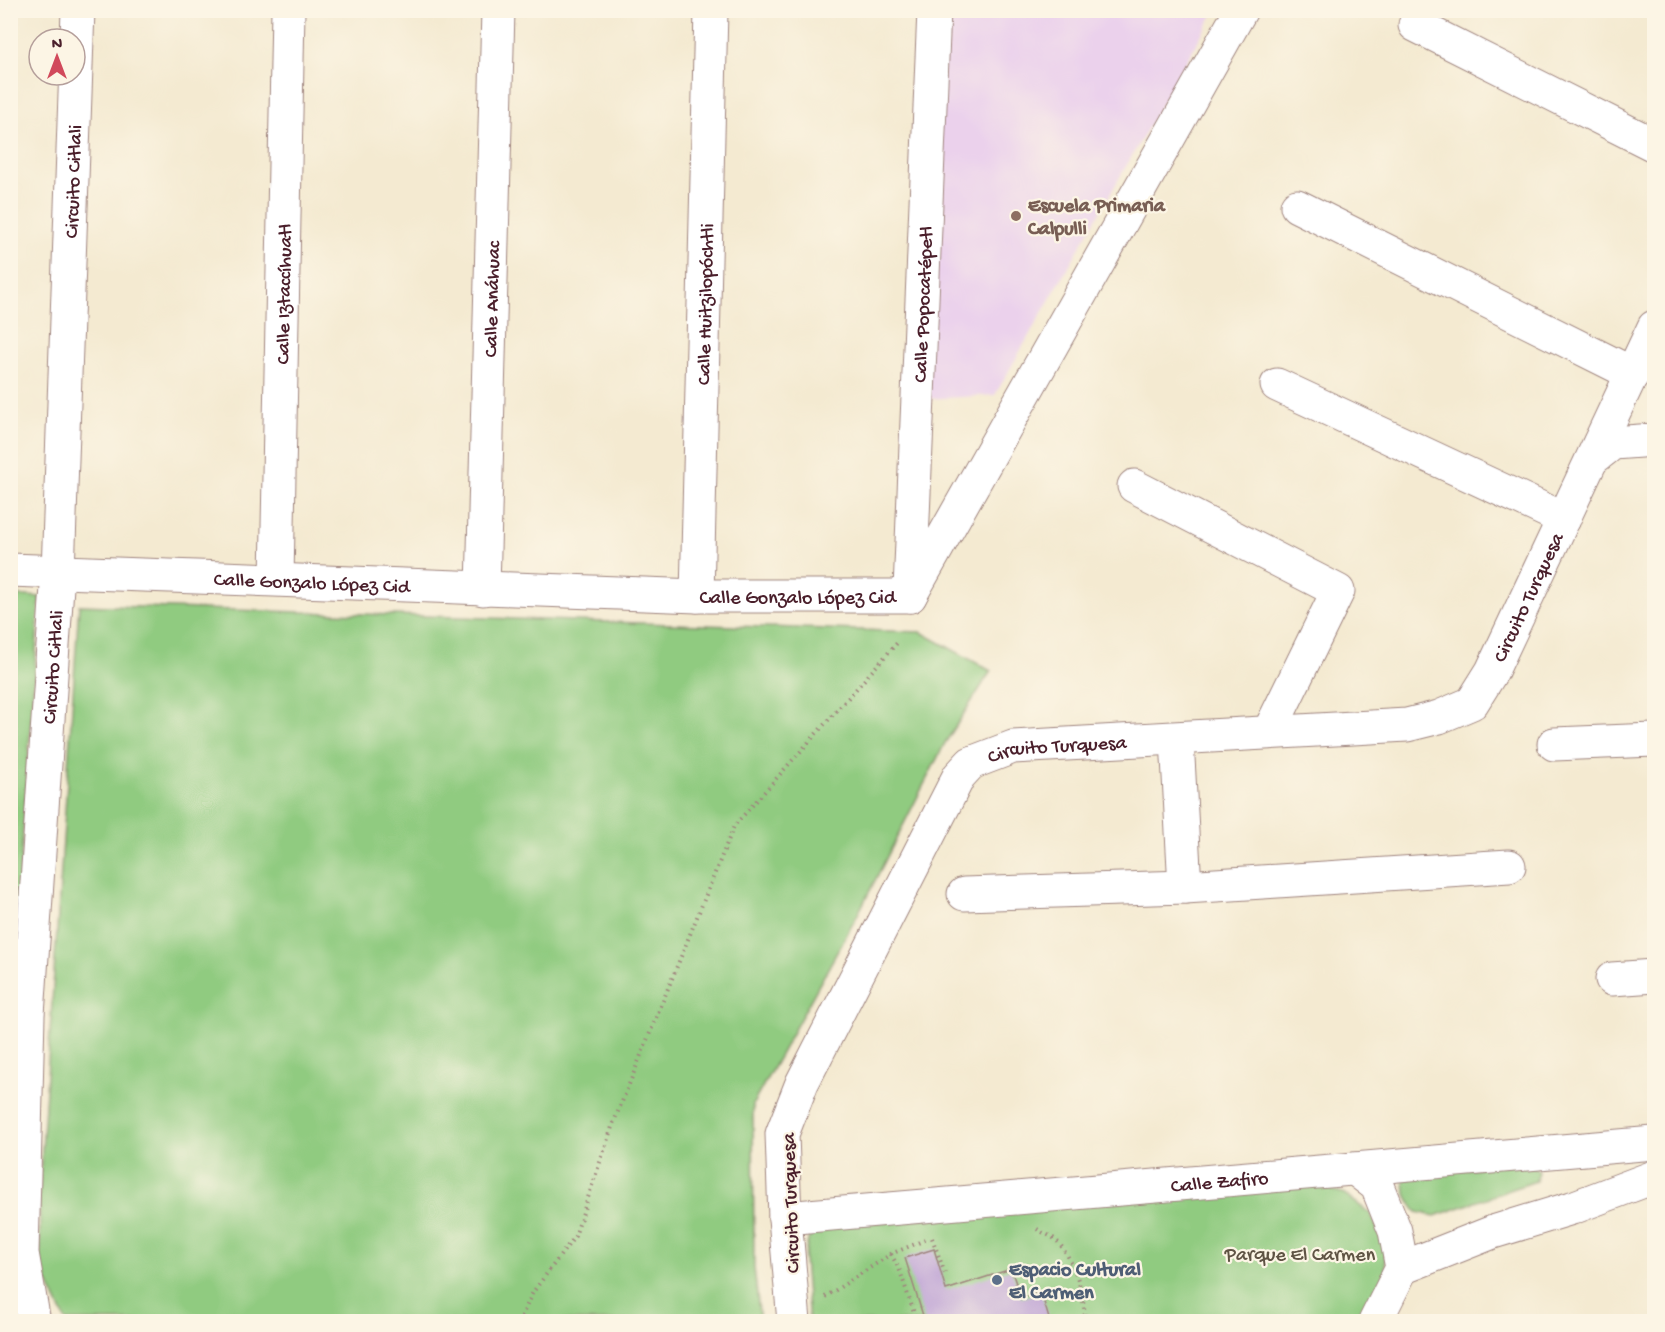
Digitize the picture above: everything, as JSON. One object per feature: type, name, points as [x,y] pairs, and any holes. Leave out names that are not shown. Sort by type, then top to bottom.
[{"type":"street","name":"Circuito Citlali","points":[[34,1322],[22,1252],[28,1015],[58,572],[78,10]]},
{"type":"street","name":"Calle Iztaccíhuatl","points":[[277,579],[288,10]]},
{"type":"street","name":"Calle Anáhuac","points":[[483,590],[498,10]]},
{"type":"street","name":"Calle Huitzilopóchtli","points":[[697,596],[711,10]]},
{"type":"street","name":"Calle Popocatépetl","points":[[910,596],[934,10]]},
{"type":"street","name":"Calle Gonzalo López Cid","points":[[10,570],[277,579],[483,590],[697,596],[910,596],[1241,10]]},
{"type":"street","points":[[1415,26],[1654,146]]},
{"type":"street","points":[[1297,206],[1633,374]]},
{"type":"street","name":"Circuito Turquesa","points":[[806,1313],[785,1218],[782,1134],[802,1083],[958,776],[971,763],[1013,747],[1177,739],[1270,730],[1337,730],[1407,725],[1439,717],[1472,703],[1492,671],[1595,457],[1654,327]]},
{"type":"street","points":[[1277,385],[1564,519]]},
{"type":"street","points":[[1595,457],[1613,443],[1654,440]]},
{"type":"street","points":[[1134,486],[1338,591],[1270,730]]},
{"type":"street","points":[[1177,739],[1185,887]]},
{"type":"street","points":[[1554,744],[1654,740]]},
{"type":"street","points":[[964,894],[1185,887],[1509,866]]},
{"type":"street","points":[[1612,979],[1654,976]]},
{"type":"street","name":"Calle Zafiro","points":[[785,1218],[1654,1143]]},
{"type":"street","points":[[1355,1169],[1377,1186],[1395,1231],[1402,1268],[1375,1322]]},
{"type":"street","points":[[1402,1268],[1493,1232],[1572,1208],[1654,1177]]},
{"type":"path","points":[[519,1322],[533,1292],[575,1236],[613,1124],[734,826],[897,643]]},
{"type":"path","points":[[1033,1227],[1056,1240],[1068,1260],[1079,1286],[1085,1308],[1085,1322]]},
{"type":"path","points":[[806,1313],[891,1254],[942,1234]]},
{"type":"path","points":[[933,1237],[946,1276]]},
{"type":"path","points":[[891,1254],[900,1271],[917,1322]]},
{"type":"shaded area","name":"Escuela Primaria Calpulli","points":[[946,11],[1215,11],[995,395],[926,399]]},
{"type":"green space","points":[[11,595],[40,597],[11,996]]},
{"type":"green space","points":[[79,605],[921,632],[991,671],[945,743],[857,916],[753,1104],[754,1268],[760,1321],[66,1321],[41,1268],[39,1194]]},
{"type":"green space","points":[[1531,1162],[1539,1172],[1536,1181],[1435,1216],[1417,1212],[1405,1191],[1404,1175]]},
{"type":"green space","name":"Parque El Carmen","points":[[1309,1184],[1343,1193],[1371,1214],[1385,1246],[1386,1278],[1365,1321],[809,1322],[804,1259],[809,1236],[829,1226]]},
{"type":"building","name":"Espacio Cultural El Carmen","points":[[934,1249],[946,1290],[1011,1269],[1021,1298],[1041,1292],[1050,1322],[925,1322],[905,1258]]},
{"type":"place","name":"Escuela Primaria Calpulli","points":[[1016,216]]},
{"type":"place","name":"Espacio Cultural El Carmen","points":[[997,1280]]}]
